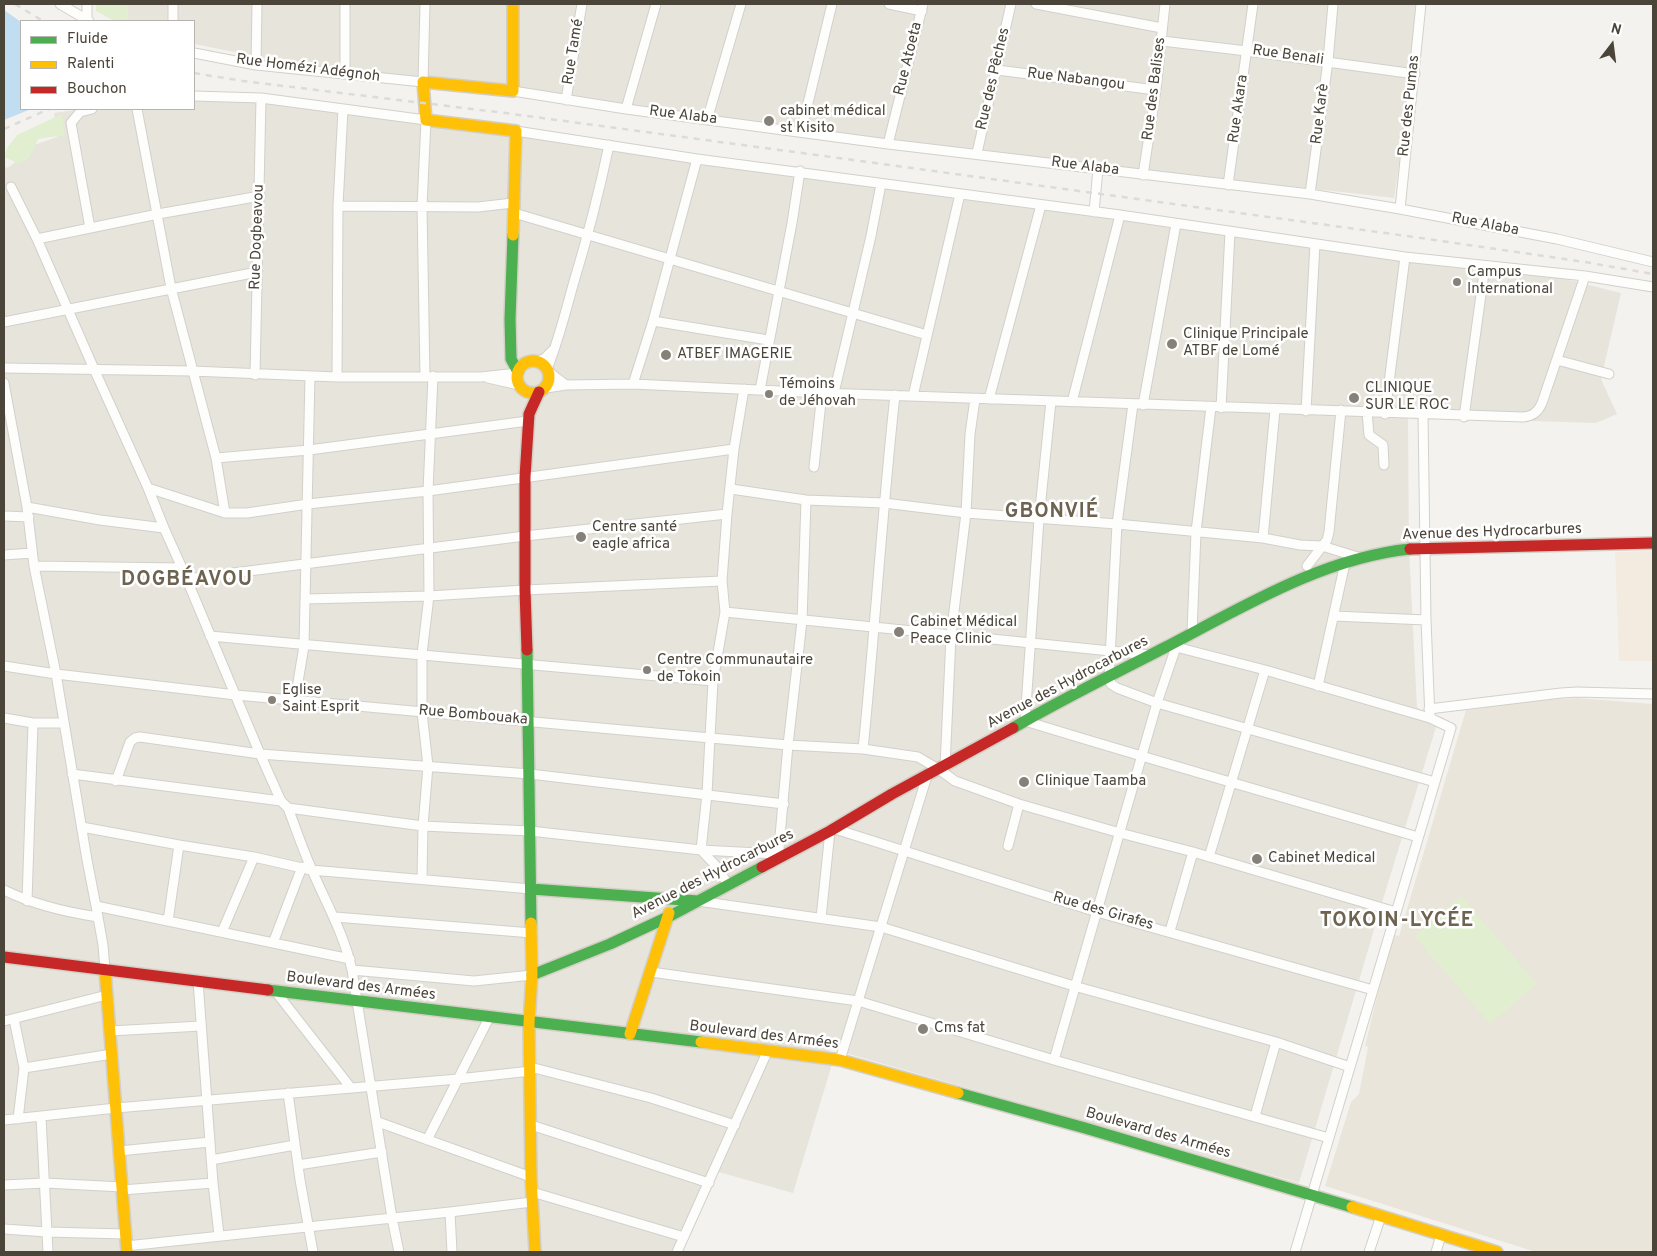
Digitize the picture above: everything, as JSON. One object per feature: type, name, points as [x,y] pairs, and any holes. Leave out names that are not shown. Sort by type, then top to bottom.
[{"type":"main road","points":[[513,4],[513,91],[423,82],[426,120],[516,131],[511,343],[512,359],[520,380],[528,418],[525,477],[525,590],[532,889],[530,1023],[531,1177],[535,1252]]},
{"type":"main road","points":[[511,343],[516,352],[522,357],[535,361],[548,371],[549,380],[528,418]]},
{"type":"main road","points":[[520,380],[524,364],[535,361]]},
{"type":"main road","points":[[520,380],[530,393],[543,390]]},
{"type":"main road","name":"Avenue des Hydrocarbures","points":[[532,975],[610,944],[670,916],[832,830],[892,794],[943,768],[1025,721],[1151,655],[1174,645],[1192,632],[1282,586],[1300,579],[1361,558],[1392,551],[1424,548],[1653,543]]},
{"type":"main road","points":[[532,889],[698,901]]},
{"type":"main road","points":[[630,1034],[670,916],[667,898]]},
{"type":"main road","name":"Boulevard des Armées","points":[[4,957],[840,1060],[1040,1115],[1497,1252]]},
{"type":"main road","points":[[105,970],[126,1244]]},
{"type":"street","points":[[60,4],[86,20]]},
{"type":"street","points":[[87,4],[88,20]]},
{"type":"street","points":[[173,4],[173,20]]},
{"type":"street","points":[[256,65],[258,4]]},
{"type":"street","points":[[344,4],[345,74]]},
{"type":"street","points":[[423,82],[425,4]]},
{"type":"street","name":"Rue Tamé","points":[[566,100],[582,4]]},
{"type":"street","points":[[626,109],[656,4]]},
{"type":"street","points":[[707,120],[741,4]]},
{"type":"street","points":[[801,132],[832,4]]},
{"type":"street","points":[[889,4],[922,7]]},
{"type":"street","name":"Rue des Pêches","points":[[977,154],[1012,4]]},
{"type":"street","points":[[1036,4],[1162,28]]},
{"type":"street","name":"Rue des Balises","points":[[1143,175],[1156,90],[1165,4]]},
{"type":"street","name":"Rue Akara","points":[[1228,185],[1253,4]]},
{"type":"street","name":"Rue Karè","points":[[1310,194],[1328,61],[1333,4]]},
{"type":"street","name":"Rue des Pumas","points":[[1400,209],[1421,4]]},
{"type":"street","name":"Rue Atoeta","points":[[888,144],[922,7]]},
{"type":"street","name":"Rue Benali","points":[[1162,41],[1328,61],[1414,74]]},
{"type":"street","name":"Rue Homézi Adégnoh","points":[[195,53],[256,65],[423,82]]},
{"type":"street","name":"Rue Nabangou","points":[[997,70],[1156,90]]},
{"type":"street","name":"Rue Alaba","points":[[513,91],[626,109],[888,144],[1310,194],[1557,239],[1653,262]]},
{"type":"street","points":[[195,96],[261,98],[426,120],[422,207],[430,434],[428,491],[429,596],[422,654],[422,712],[428,766],[423,826],[422,880]]},
{"type":"street","name":"Rue Dogbeavou","points":[[255,375],[261,98]]},
{"type":"street","points":[[336,376],[338,206],[343,109]]},
{"type":"street","points":[[88,110],[80,112],[71,123],[90,228]]},
{"type":"street","points":[[138,110],[171,288],[216,458],[226,513]]},
{"type":"street","points":[[516,131],[697,159],[800,171],[881,184],[1120,215],[1405,257],[1585,276],[1653,287]]},
{"type":"street","points":[[566,385],[548,371],[588,236],[608,145]]},
{"type":"street","points":[[633,384],[653,321],[697,159]]},
{"type":"street","points":[[1094,212],[1098,169]]},
{"type":"street","points":[[760,390],[800,171]]},
{"type":"street","points":[[834,393],[854,313],[881,184]]},
{"type":"street","points":[[11,187],[37,239],[148,488],[260,754],[281,801],[288,808],[311,870],[335,917],[350,959],[399,1252]]},
{"type":"street","points":[[913,396],[960,194]]},
{"type":"street","points":[[37,239],[158,214],[260,196]]},
{"type":"street","points":[[338,206],[514,208],[588,236],[927,335]]},
{"type":"street","points":[[989,399],[1041,206]]},
{"type":"street","points":[[1072,402],[1120,215]]},
{"type":"street","points":[[1143,405],[1176,224]]},
{"type":"street","points":[[1221,408],[1230,232]]},
{"type":"street","points":[[1306,411],[1315,244]]},
{"type":"street","points":[[1385,414],[1405,257]]},
{"type":"street","points":[[1464,416],[1485,266]]},
{"type":"street","points":[[4,322],[257,272]]},
{"type":"street","points":[[543,390],[566,385],[633,384],[1050,402],[1306,411],[1342,410],[1385,414],[1523,418],[1533,415],[1540,409],[1585,276]]},
{"type":"street","points":[[653,321],[768,340]]},
{"type":"street","points":[[535,361],[545,358],[555,348]]},
{"type":"street","points":[[1556,360],[1609,374]]},
{"type":"street","points":[[4,368],[94,369],[255,375],[481,377],[520,380]]},
{"type":"street","points":[[295,700],[304,646],[310,376]]},
{"type":"street","points":[[4,383],[27,507],[34,566],[56,674],[103,945],[105,970]]},
{"type":"street","points":[[728,885],[718,868],[701,850],[707,794],[713,681],[725,612],[722,581],[727,514],[734,449],[744,389]]},
{"type":"street","points":[[814,467],[822,393]]},
{"type":"street","points":[[863,749],[895,396]]},
{"type":"street","points":[[943,768],[951,636],[966,512],[970,434],[975,399]]},
{"type":"street","points":[[1050,402],[1025,721],[1418,837]]},
{"type":"street","points":[[1133,404],[1118,524],[1109,677],[1111,684],[1157,703],[1435,782]]},
{"type":"street","points":[[1192,632],[1196,532],[1211,407]]},
{"type":"street","points":[[1263,538],[1275,410]]},
{"type":"street","points":[[1300,579],[1307,566],[1327,540],[1342,410]]},
{"type":"street","points":[[1367,412],[1369,435],[1383,445],[1384,466]]},
{"type":"street","points":[[1423,415],[1424,548],[1430,714]]},
{"type":"street","points":[[216,458],[309,450],[430,434],[528,418]]},
{"type":"street","points":[[148,488],[226,513],[247,513],[308,504],[428,491],[734,449]]},
{"type":"street","points":[[731,490],[806,500],[884,502],[966,512],[1263,538],[1300,545],[1322,546],[1361,558]]},
{"type":"street","points":[[288,808],[423,826],[530,831],[778,857],[802,621],[806,500]]},
{"type":"street","points":[[27,507],[100,520],[164,528]]},
{"type":"street","points":[[186,579],[525,536],[727,514]]},
{"type":"street","points":[[4,516],[28,517]]},
{"type":"street","points":[[1318,686],[1334,616],[1340,565],[1328,532]]},
{"type":"street","points":[[1300,545],[1307,557],[1307,566]]},
{"type":"street","points":[[4,555],[32,554]]},
{"type":"street","points":[[34,566],[182,568]]},
{"type":"street","points":[[305,599],[429,596],[722,581]]},
{"type":"street","points":[[725,612],[1151,655]]},
{"type":"street","points":[[1334,616],[1426,620]]},
{"type":"street","points":[[210,636],[304,646],[422,654],[713,681]]},
{"type":"street","points":[[1054,1060],[1174,645],[1318,686],[1430,714],[1449,725],[1452,730],[1418,837],[1295,1252]]},
{"type":"street","name":"Rue Bombouaka","points":[[4,666],[236,695],[788,745],[863,749],[918,757],[943,768],[954,781],[1019,804],[1193,852],[1396,912]]},
{"type":"street","points":[[1209,857],[1265,670]]},
{"type":"street","points":[[1430,714],[1569,692],[1653,694]]},
{"type":"street","points":[[4,718],[33,723],[64,723]]},
{"type":"street","points":[[28,901],[33,723]]},
{"type":"street","points":[[116,780],[130,742],[140,737],[260,754],[530,774],[784,804]]},
{"type":"street","points":[[72,774],[281,801]]},
{"type":"street","points":[[840,1060],[927,776]]},
{"type":"street","points":[[1008,846],[1019,804]]},
{"type":"street","points":[[82,827],[254,857],[311,870],[532,889]]},
{"type":"street","points":[[821,918],[832,830]]},
{"type":"street","name":"Rue des Girafes","points":[[832,830],[1097,912],[1170,931],[1373,990]]},
{"type":"street","points":[[168,921],[179,845]]},
{"type":"street","points":[[1170,931],[1193,852]]},
{"type":"street","points":[[222,932],[254,857]]},
{"type":"street","points":[[273,943],[302,868]]},
{"type":"street","points":[[4,890],[28,901],[70,913],[98,917]]},
{"type":"street","points":[[698,901],[881,927],[1074,986],[1276,1042],[1350,1066]]},
{"type":"street","points":[[96,906],[350,959]]},
{"type":"street","points":[[335,917],[532,933]]},
{"type":"street","points":[[352,970],[474,981],[532,975]]},
{"type":"street","points":[[651,972],[858,1001],[1054,1060],[1329,1138]]},
{"type":"street","points":[[198,981],[211,1160],[219,1235]]},
{"type":"street","points":[[276,992],[352,1088]]},
{"type":"street","points":[[4,1021],[107,995]]},
{"type":"street","points":[[428,1140],[489,1018]]},
{"type":"street","points":[[14,1019],[24,1068],[18,1119]]},
{"type":"street","points":[[110,1031],[201,1026]]},
{"type":"street","points":[[1255,1116],[1276,1042]]},
{"type":"street","points":[[677,1252],[768,1050]]},
{"type":"street","points":[[24,1068],[112,1054]]},
{"type":"street","points":[[4,1120],[116,1108],[458,1079],[530,1069],[660,1101],[735,1125]]},
{"type":"street","points":[[288,1093],[313,1252]]},
{"type":"street","points":[[41,1117],[48,1252]]},
{"type":"street","points":[[378,1122],[531,1177]]},
{"type":"street","points":[[531,1126],[709,1183]]},
{"type":"street","points":[[119,1151],[210,1142]]},
{"type":"street","points":[[211,1160],[295,1145]]},
{"type":"street","points":[[298,1165],[382,1152]]},
{"type":"street","points":[[4,1184],[45,1183],[122,1189],[213,1183]]},
{"type":"street","points":[[4,1228],[47,1232],[126,1244],[450,1212],[532,1197],[684,1237]]},
{"type":"street","points":[[450,1212],[452,1252]]},
{"type":"street","points":[[1370,1252],[1380,1216]]},
{"type":"street","points":[[1436,1252],[1441,1235]]},
{"type":"shaded area","points":[[127,4],[1424,4],[1394,198],[856,137],[305,66],[195,44],[195,20],[128,20]]},
{"type":"shaded area","points":[[195,97],[326,108],[1561,278],[1621,293],[1601,379],[1617,414],[1596,423],[1408,417],[1409,549],[1417,707],[1437,724],[1299,1183],[828,1048],[833,1061],[793,1193],[715,1171],[675,1252],[4,1252],[4,166],[7,168],[21,158],[28,147],[57,137],[54,113],[76,110],[195,110]]},
{"type":"shaded area","points":[[1653,551],[1653,661],[1619,661],[1615,552]]},
{"type":"shaded area","points":[[1577,698],[1653,704],[1653,1252],[1536,1252],[1325,1186],[1351,1102],[1359,1094],[1368,1047],[1365,1046],[1380,984],[1394,935],[1399,936],[1466,710],[1535,700]]},
{"type":"green space","points":[[96,4],[127,4],[128,20],[112,20],[96,11]]},
{"type":"green space","points":[[62,114],[65,135],[38,139],[30,157],[19,164],[5,157],[7,148],[17,135]]},
{"type":"green space","points":[[1461,896],[1537,984],[1490,1024],[1414,936]]},
{"type":"water","points":[[4,10],[20,21],[20,110],[29,110],[4,120]]},
{"type":"railway","points":[[15,4],[41,20]]},
{"type":"railway","points":[[195,73],[243,81],[505,113],[1407,236],[1653,274]]},
{"type":"railway","points":[[4,129],[47,110]]},
{"type":"traffic: fast","points":[[513,235],[510,319],[511,359],[518,372]]},
{"type":"traffic: fast","points":[[1013,728],[1252,601],[1283,587],[1345,563],[1377,554],[1410,549]]},
{"type":"traffic: fast","points":[[527,650],[531,923]]},
{"type":"traffic: fast","points":[[532,975],[610,944],[670,916],[762,867]]},
{"type":"traffic: fast","points":[[531,889],[698,901]]},
{"type":"traffic: fast","points":[[268,990],[701,1042]]},
{"type":"traffic: fast","points":[[958,1093],[1085,1128],[1352,1207]]},
{"type":"traffic: slow","points":[[513,4],[513,91],[423,82],[426,120],[516,131],[513,235]]},
{"type":"traffic: slow","points":[[533,361],[539,362],[544,366],[548,371],[549,377],[548,383],[544,388],[539,392],[533,393],[527,392],[522,388],[518,383],[517,377],[518,371],[522,366],[527,362],[533,361]]},
{"type":"traffic: slow","points":[[630,1034],[669,913]]},
{"type":"traffic: slow","points":[[531,923],[532,975],[529,1023],[531,1177],[535,1252]]},
{"type":"traffic: slow","points":[[105,970],[127,1252]]},
{"type":"traffic: slow","points":[[701,1042],[840,1060],[958,1093]]},
{"type":"traffic: slow","points":[[1352,1207],[1497,1252]]},
{"type":"traffic: jam","points":[[527,650],[525,477],[529,414],[539,392]]},
{"type":"traffic: jam","points":[[1410,549],[1653,543]]},
{"type":"traffic: jam","points":[[762,867],[1013,728]]},
{"type":"traffic: jam","points":[[4,957],[268,990]]},
{"type":"place","name":"cabinet médical st Kisito","points":[[769,121]]},
{"type":"place","name":"Campus International","points":[[1457,282]]},
{"type":"place","name":"Clinique Principale ATBF de Lomé","points":[[1172,344]]},
{"type":"place","name":"ATBEF IMAGERIE","points":[[666,355]]},
{"type":"place","name":"Témoins de Jéhovah","points":[[769,394]]},
{"type":"place","name":"CLINIQUE SUR LE ROC","points":[[1354,398]]},
{"type":"place","name":"Centre santé eagle africa","points":[[581,537]]},
{"type":"place","name":"Cabinet Médical Peace Clinic","points":[[899,632]]},
{"type":"place","name":"Centre Communautaire de Tokoin","points":[[647,670]]},
{"type":"place","name":"Eglise Saint Esprit","points":[[272,700]]},
{"type":"place","name":"Clinique Taamba","points":[[1024,782]]},
{"type":"place","name":"Cabinet Medical","points":[[1257,859]]},
{"type":"place","name":"Cms fat","points":[[923,1029]]},
{"type":"district","name":"GBONVIÉ","points":[[1052,513]]},
{"type":"district","name":"DOGBÉAVOU","points":[[187,581]]},
{"type":"district","name":"TOKOIN-LYCÉE","points":[[1397,922]]}]
